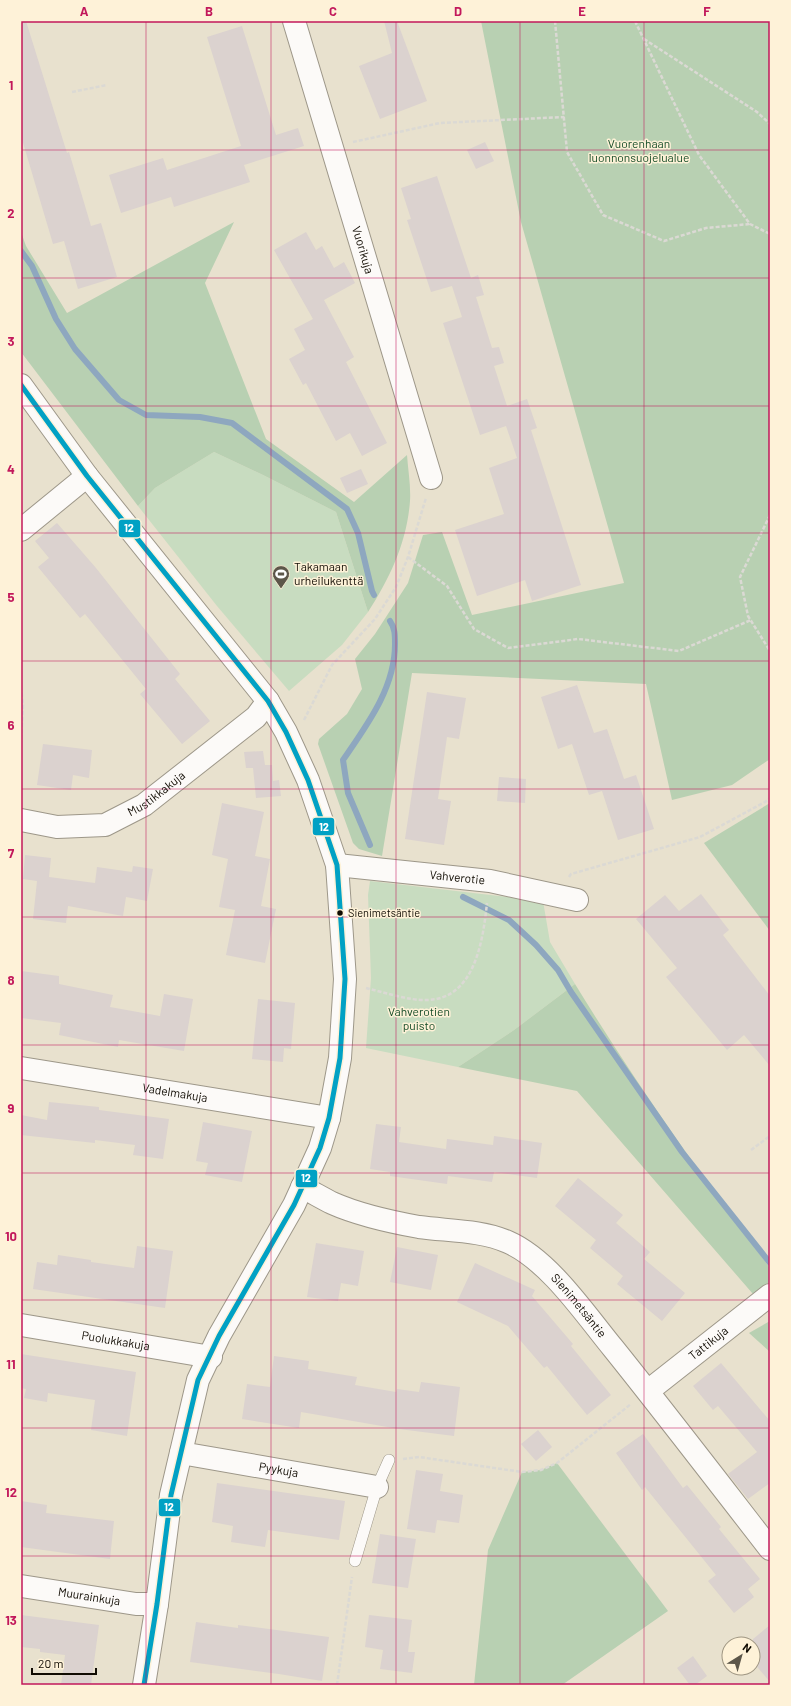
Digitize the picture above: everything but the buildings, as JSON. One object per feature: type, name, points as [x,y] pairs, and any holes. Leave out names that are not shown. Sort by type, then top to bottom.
[{"type":"street","name":"Vuorikuja","points":[[294,21],[431,478]]},
{"type":"street","points":[[21,385],[87,476],[268,701],[286,732],[308,780],[337,864],[345,979],[340,1058],[328,1118],[320,1148],[294,1205],[219,1336],[211,1357],[198,1380],[171,1496],[157,1604],[144,1685]]},
{"type":"street","points":[[21,530],[87,476]]},
{"type":"street","name":"Mustikkakuja","points":[[21,820],[58,827],[105,825],[144,805],[256,717],[268,701]]},
{"type":"street","name":"Vahverotie","points":[[337,864],[490,881],[577,900]]},
{"type":"street","name":"Vadelmakuja","points":[[21,1068],[328,1118]]},
{"type":"street","name":"Sienimetsäntie","points":[[302,1187],[333,1203],[364,1214],[418,1226],[486,1236],[508,1242],[544,1267],[568,1292],[648,1391],[770,1549]]},
{"type":"street","name":"Tattikuja","points":[[648,1391],[770,1296]]},
{"type":"street","name":"Puolukkakuja","points":[[21,1325],[211,1357]]},
{"type":"street","name":"Pyykuja","points":[[181,1453],[377,1487]]},
{"type":"street","name":"Muurainkuja","points":[[21,1586],[136,1604],[157,1604]]},
{"type":"lane","points":[[355,1561],[377,1487],[389,1460]]},
{"type":"path","points":[[556,21],[567,152],[603,215],[664,241],[706,228],[750,224]]},
{"type":"path","points":[[635,21],[699,155],[750,224],[770,234]]},
{"type":"path","points":[[644,39],[757,112],[770,124]]},
{"type":"path","points":[[72,92],[107,85]]},
{"type":"path","points":[[331,146],[440,123],[564,117]]},
{"type":"path","points":[[286,732],[302,723],[332,665],[375,619],[396,587],[424,510],[431,478]]},
{"type":"path","points":[[770,515],[740,577],[748,616],[770,651]]},
{"type":"path","points":[[408,557],[447,586],[474,629],[508,648],[578,639],[679,651],[751,620]]},
{"type":"path","points":[[21,687],[23,704],[21,743]]},
{"type":"path","points":[[551,894],[571,874],[700,837],[770,798]]},
{"type":"path","points":[[362,987],[424,1001],[437,1000],[463,984],[478,957],[485,924],[490,881]]},
{"type":"path","points":[[751,1150],[770,1136]]},
{"type":"path","points":[[389,1460],[420,1457],[522,1472],[541,1470],[556,1462],[648,1391]]},
{"type":"path","points":[[337,1685],[355,1561]]},
{"type":"green space","name":"Vuorenhaan luonnonsuojelualue","points":[[481,21],[770,21],[770,759],[732,785],[672,800],[646,684],[412,673],[382,856],[359,849],[353,843],[318,744],[319,739],[347,714],[362,689],[355,659],[375,634],[408,583],[423,535],[442,532],[472,615],[624,583],[521,222]]},
{"type":"green space","points":[[234,222],[205,283],[266,439],[354,502],[407,455],[410,501],[405,531],[390,573],[368,612],[336,512],[214,452],[155,488],[138,506],[21,352],[21,232],[26,246],[67,313]]},
{"type":"green space","points":[[214,452],[336,512],[368,612],[342,645],[289,691],[217,606],[138,506],[155,488]]},
{"type":"green space","points":[[770,803],[770,931],[704,843]]},
{"type":"green space","name":"Vahverotien puisto","points":[[370,881],[543,901],[550,942],[575,984],[514,1030],[458,1067],[366,1048],[371,978],[368,895]]},
{"type":"green space","points":[[575,984],[621,1057],[669,1128],[770,1268],[770,1282],[753,1294],[577,1091],[458,1067],[514,1030]]},
{"type":"green space","points":[[770,1321],[770,1352],[749,1333]]},
{"type":"green space","points":[[557,1463],[668,1611],[562,1685],[474,1685],[488,1550],[522,1472],[541,1470]]},
{"type":"waterway","points":[[21,251],[32,266],[56,319],[75,349],[119,400],[146,415],[200,417],[232,423],[347,509],[358,533],[374,595]]},
{"type":"waterway","points":[[370,845],[348,793],[343,760],[370,720],[385,691],[394,660],[395,635],[390,621]]},
{"type":"waterway","points":[[463,897],[509,920],[536,945],[558,970],[571,992],[682,1152],[770,1263]]},
{"type":"transit line","name":"12","points":[[21,385],[87,476],[268,701],[286,732],[308,780],[337,865],[345,979],[340,1058],[329,1118],[320,1148],[294,1205],[219,1336],[198,1380],[171,1495],[157,1604],[144,1685]]},
{"type":"place","name":"Takamaan urheilukenttä","points":[[281,589]]},
{"type":"place","name":"Sienimetsäntie","points":[[340,913]]}]
